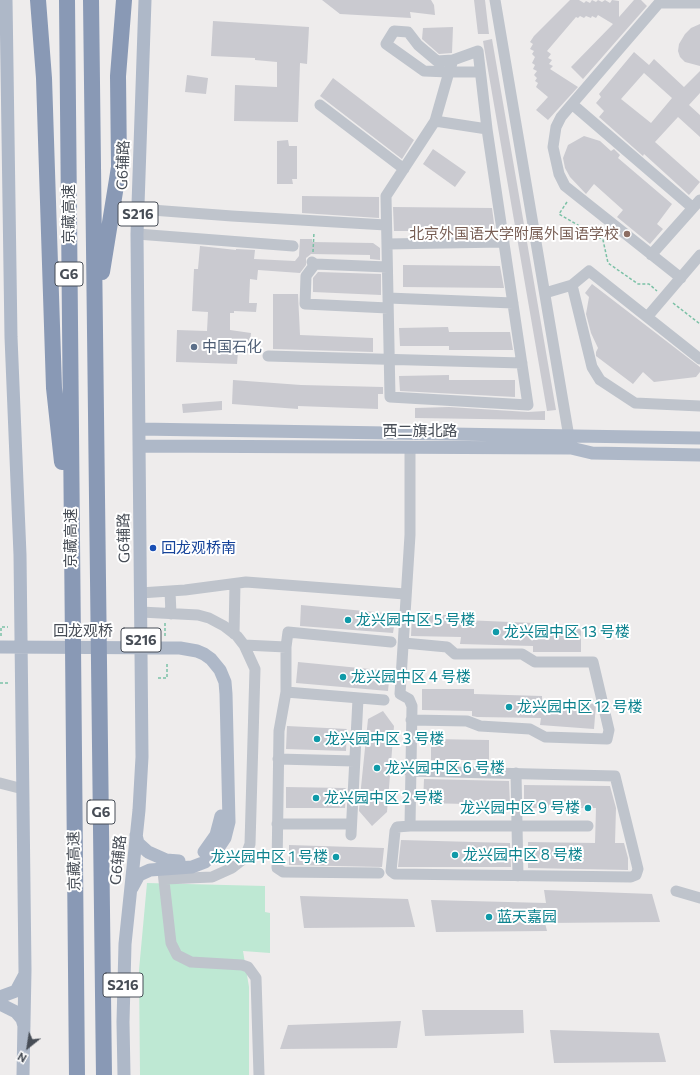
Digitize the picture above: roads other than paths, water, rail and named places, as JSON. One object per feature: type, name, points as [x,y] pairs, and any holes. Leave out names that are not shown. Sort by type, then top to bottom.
[{"type":"highway","points":[[38,0],[44,78],[54,388],[71,549]]},
{"type":"highway","name":"京藏高速","points":[[67,0],[76,1074]]},
{"type":"highway","name":"京藏高速","points":[[91,0],[104,1075]]},
{"type":"highway","points":[[95,315],[119,167],[118,76],[124,0]]},
{"type":"highway","name":"京藏高速","points":[[98,557],[100,730]]},
{"type":"main road","points":[[6,0],[10,337],[20,555],[25,970],[23,1075]]},
{"type":"main road","name":"G6辅路","points":[[124,1075],[124,971],[142,757],[137,234],[145,0]]},
{"type":"main road","name":"西二旗北路","points":[[139,429],[570,442],[592,453],[700,455]]},
{"type":"main road","name":"西二旗北路","points":[[139,446],[410,447],[700,438]]},
{"type":"main road","name":"回龙观桥","points":[[3,649],[162,651]]},
{"type":"main road","points":[[130,895],[134,883],[140,875],[150,870],[164,873],[198,865],[216,854],[225,838],[229,822],[226,701],[223,676],[211,659],[197,651],[189,649],[162,651]]},
{"type":"main road","points":[[136,834],[138,843],[148,852],[166,860],[182,861],[198,856],[208,848],[216,835],[220,823],[220,701],[217,682],[211,671],[196,659],[162,651]]},
{"type":"main road","points":[[0,997],[16,991],[23,980],[25,970]]},
{"type":"main road","points":[[0,1004],[19,1015],[23,1022],[24,1029]]},
{"type":"street","points":[[495,0],[570,442]]},
{"type":"street","points":[[680,278],[565,186],[559,174],[553,147],[554,136],[561,117],[659,3],[700,3]]},
{"type":"street","points":[[453,60],[449,72],[435,120],[386,196],[390,397],[528,405],[487,129],[478,51],[453,60],[436,61],[418,45],[408,32],[394,31],[386,44],[424,71],[449,72],[480,72]]},
{"type":"street","points":[[572,104],[696,204],[651,255]]},
{"type":"street","points":[[320,105],[404,169]]},
{"type":"street","points":[[435,120],[487,129]]},
{"type":"street","points":[[138,209],[386,225]]},
{"type":"street","points":[[137,234],[294,246]]},
{"type":"street","points":[[387,244],[504,242]]},
{"type":"street","points":[[648,316],[700,256]]},
{"type":"street","points":[[387,267],[313,263],[306,276],[305,304],[513,303]]},
{"type":"street","points":[[545,293],[572,285],[589,271],[648,316],[700,359]]},
{"type":"street","points":[[572,285],[592,367],[600,380],[636,403],[700,406]]},
{"type":"street","points":[[268,356],[522,363]]},
{"type":"street","points":[[410,447],[410,535],[405,594],[404,643],[400,694],[409,699],[412,706],[409,771],[410,826]]},
{"type":"street","points":[[140,593],[246,582],[405,594]]},
{"type":"street","points":[[234,634],[235,584]]},
{"type":"street","points":[[168,618],[170,591]]},
{"type":"street","points":[[141,612],[168,618],[198,615],[224,626],[244,645],[250,655],[255,669],[250,844],[241,860],[222,874],[202,878],[164,873],[171,944],[177,955],[191,962],[242,965],[248,967],[256,978],[259,1075]]},
{"type":"street","points":[[379,873],[283,872],[277,868],[279,731],[286,692],[286,647],[288,632],[390,642]]},
{"type":"street","points":[[404,643],[447,647],[455,654],[522,654],[535,662],[593,662],[609,730],[607,740],[545,737],[530,729],[480,726],[467,721],[411,720]]},
{"type":"street","points":[[244,645],[286,647]]},
{"type":"street","points":[[286,692],[384,700]]},
{"type":"street","points":[[278,824],[351,829],[358,699]]},
{"type":"street","points":[[278,759],[354,761]]},
{"type":"street","points":[[409,771],[615,776],[638,869],[636,875],[631,877],[395,874],[391,871],[395,831],[397,827],[588,826]]},
{"type":"street","points":[[516,774],[518,876]]},
{"type":"street","points":[[0,783],[23,789]]},
{"type":"street","points":[[676,891],[700,898]]},
{"type":"place","name":"北京外国语大学附属外国语学校","points":[[627,234]]},
{"type":"place","name":"中国石化","points":[[194,347]]},
{"type":"place","name":"回龙观桥南","points":[[153,548]]},
{"type":"place","name":"龙兴园中区 5 号楼","points":[[348,620]]},
{"type":"place","name":"龙兴园中区 13 号楼","points":[[496,632]]},
{"type":"place","name":"龙兴园中区 4 号楼","points":[[343,677]]},
{"type":"place","name":"龙兴园中区 12 号楼","points":[[509,707]]},
{"type":"place","name":"龙兴园中区 3 号楼","points":[[317,739]]},
{"type":"place","name":"龙兴园中区 6 号楼","points":[[377,768]]},
{"type":"place","name":"龙兴园中区 2 号楼","points":[[316,798]]},
{"type":"place","name":"龙兴园中区 9 号楼","points":[[588,808]]},
{"type":"place","name":"龙兴园中区 8 号楼","points":[[455,855]]},
{"type":"place","name":"龙兴园中区 1 号楼","points":[[336,857]]},
{"type":"place","name":"蓝天嘉园","points":[[489,917]]}]
